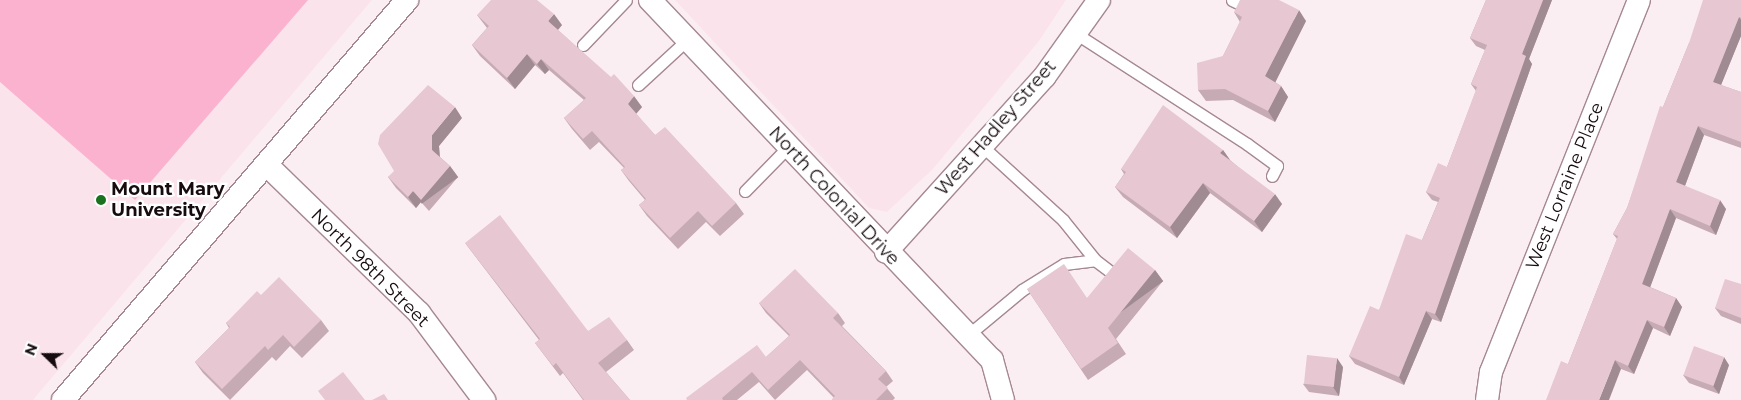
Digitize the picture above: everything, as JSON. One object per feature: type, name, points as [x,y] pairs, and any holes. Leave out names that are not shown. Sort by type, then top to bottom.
[{"type":"street","points":[[63,400],[268,166],[407,0]]},
{"type":"street","name":"North Colonial Drive","points":[[650,0],[689,38],[788,148],[886,252],[992,360],[1003,400]]},
{"type":"street","name":"West Hadley Street","points":[[886,252],[1045,76],[1098,0]]},
{"type":"street","name":"West Lorraine Place","points":[[1487,400],[1491,372],[1639,0]]},
{"type":"street","name":"North 98th Street","points":[[268,166],[419,313],[484,400]]},
{"type":"lane","points":[[583,45],[626,0]]},
{"type":"lane","points":[[1075,33],[1247,144],[1277,166],[1272,176]]},
{"type":"lane","points":[[638,85],[689,38]]},
{"type":"lane","points":[[982,146],[1063,220],[1095,260],[1111,272]]},
{"type":"lane","points":[[745,190],[788,148]]},
{"type":"lane","points":[[968,335],[1022,290],[1064,264],[1095,260]]},
{"type":"shaded area","name":"Mount Mary University","points":[[0,0],[372,0],[33,400],[0,400]]},
{"type":"shaded area","points":[[0,0],[308,0],[135,200],[0,82]]},
{"type":"shaded area","points":[[675,0],[1066,0],[1039,41],[933,169],[887,212],[869,208]]},
{"type":"building","points":[[491,0],[537,0],[554,14],[548,21],[611,77],[614,74],[634,96],[628,104],[655,135],[665,127],[736,203],[712,226],[698,211],[670,238],[639,205],[646,199],[621,170],[625,167],[592,131],[583,139],[564,118],[586,98],[541,59],[537,64],[527,54],[507,78],[472,45],[489,26],[477,15]]},
{"type":"building","points":[[1240,0],[1279,0],[1299,10],[1265,76],[1281,86],[1268,111],[1225,89],[1198,90],[1197,63],[1223,56],[1242,17],[1234,12]]},
{"type":"building","points":[[1486,0],[1543,0],[1522,54],[1526,56],[1435,314],[1426,311],[1399,377],[1349,356],[1370,306],[1379,310],[1406,234],[1422,240],[1440,198],[1426,192],[1438,163],[1447,167],[1477,87],[1471,84],[1487,45],[1470,38]]},
{"type":"building","points":[[1703,0],[1741,0],[1741,18],[1739,17],[1713,82],[1741,92],[1741,142],[1698,126],[1676,182],[1720,200],[1710,226],[1670,209],[1642,284],[1676,298],[1664,327],[1647,320],[1628,366],[1615,360],[1599,400],[1546,400],[1561,361],[1568,364],[1618,236],[1613,234],[1627,208],[1660,106],[1663,107],[1689,43]]},
{"type":"building","points":[[428,85],[455,107],[432,135],[432,150],[450,166],[421,200],[413,191],[408,197],[388,177],[394,171],[378,144],[380,135]]},
{"type":"building","points":[[1163,105],[1223,150],[1220,153],[1275,194],[1254,221],[1203,183],[1170,227],[1115,187],[1126,172],[1121,169]]},
{"type":"building","points":[[500,215],[588,331],[609,317],[627,340],[598,363],[630,400],[584,400],[556,363],[553,366],[535,343],[540,339],[465,243]]},
{"type":"building","points":[[1128,248],[1155,270],[1108,328],[1118,343],[1081,369],[1027,289],[1064,264],[1087,298]]},
{"type":"building","points":[[795,269],[838,313],[833,318],[886,371],[878,379],[888,388],[876,400],[832,400],[835,396],[800,360],[768,390],[752,372],[722,398],[723,400],[687,400],[686,398],[757,345],[766,357],[790,335],[759,303]]},
{"type":"building","points":[[279,277],[321,320],[294,347],[283,335],[268,350],[265,346],[222,389],[195,362],[230,327],[226,323],[257,291],[261,295]]},
{"type":"building","points":[[1725,279],[1741,284],[1741,318],[1715,308]]},
{"type":"building","points":[[1694,346],[1724,357],[1713,386],[1683,375]]},
{"type":"building","points":[[1307,355],[1337,358],[1334,387],[1304,384]]},
{"type":"building","points":[[343,372],[365,400],[325,400],[318,391]]},
{"type":"building","points":[[384,394],[388,400],[372,400]]},
{"type":"place","name":"Mount Mary University","points":[[101,200]]}]
